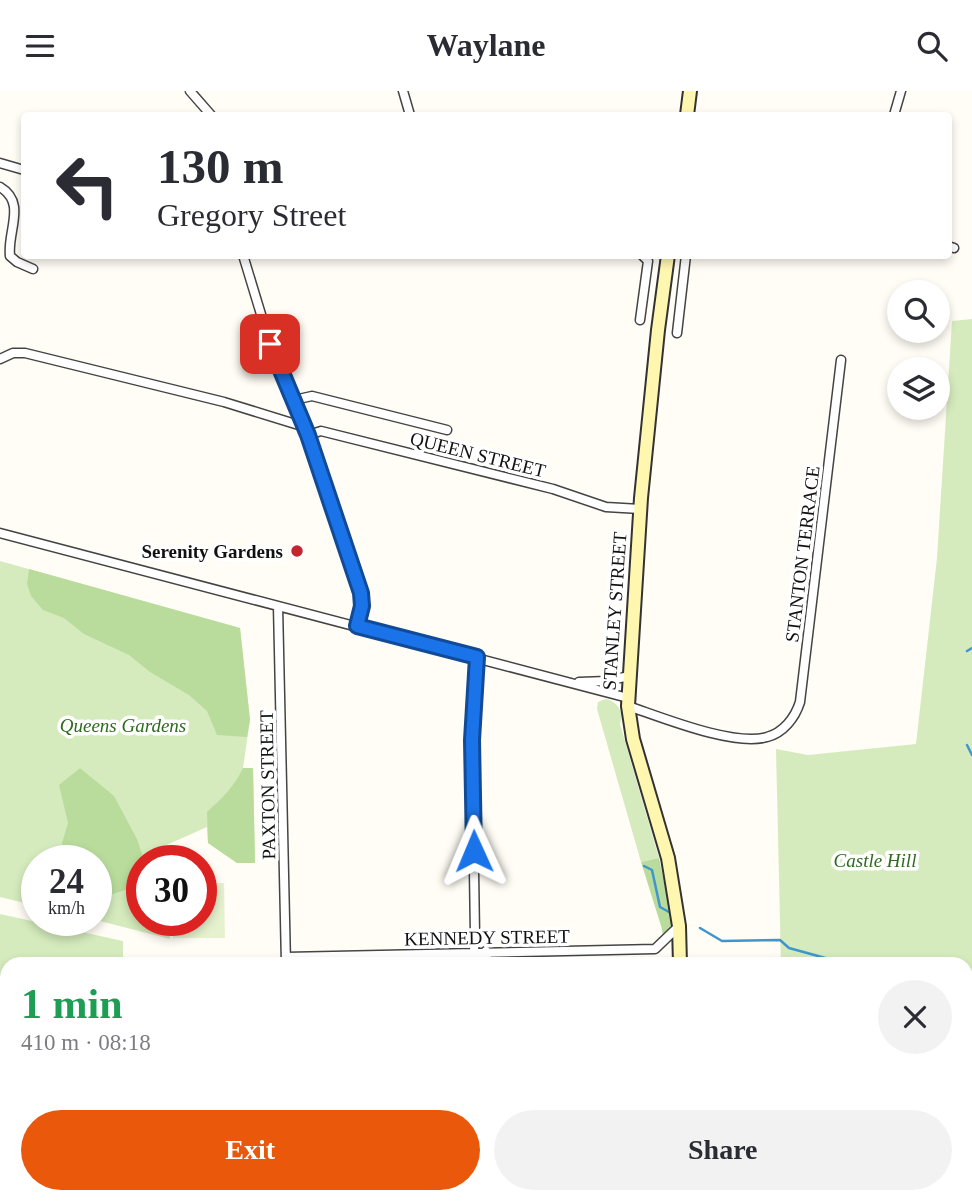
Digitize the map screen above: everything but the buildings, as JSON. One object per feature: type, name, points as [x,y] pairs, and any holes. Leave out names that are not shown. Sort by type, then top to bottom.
[{"type":"main road","points":[[687,112],[690,91]]},
{"type":"main road","name":"STANLEY STREET","points":[[667,259],[640,509],[628,702],[634,739],[668,858],[679,926],[680,957]]},
{"type":"street","points":[[190,91],[208,112]]},
{"type":"street","points":[[403,91],[409,112]]},
{"type":"street","points":[[895,112],[901,91]]},
{"type":"street","points":[[0,163],[21,169]]},
{"type":"street","points":[[0,187],[9,193],[14,202],[10,256],[33,269]]},
{"type":"street","points":[[244,259],[275,357],[306,431],[361,593],[362,606],[357,626]]},
{"type":"street","points":[[640,320],[648,261],[646,259]]},
{"type":"street","points":[[677,333],[686,259]]},
{"type":"street","name":"QUEEN STREET","points":[[0,359],[13,353],[25,353],[224,402],[306,431],[321,431],[553,489],[606,507],[640,509]]},
{"type":"street","name":"STANTON TERRACE","points":[[628,702],[685,726],[747,738],[768,737],[788,724],[800,702],[841,360]]},
{"type":"street","points":[[294,400],[312,396],[447,430]]},
{"type":"street","points":[[0,533],[569,681],[628,702]]},
{"type":"street","name":"PAXTON STREET","points":[[278,606],[286,957]]},
{"type":"street","points":[[474,957],[472,740],[477,657]]},
{"type":"street","points":[[569,681],[598,682],[629,676]]},
{"type":"street","name":"KENNEDY STREET","points":[[370,957],[486,951],[655,949],[679,926]]},
{"type":"street","points":[[486,951],[487,957]]},
{"type":"green space","name":"Castle Hill","points":[[972,319],[972,957],[781,957],[776,749],[808,755],[916,744],[937,558],[946,420],[950,420],[952,321]]},
{"type":"green space","name":"Queens Gardens","points":[[0,561],[240,628],[250,720],[243,768],[253,768],[255,863],[237,863],[217,849],[217,845],[208,843],[207,827],[166,845],[126,845],[126,928],[112,924],[112,845],[21,845],[21,902],[0,897]]},
{"type":"green space","points":[[29,569],[240,628],[250,720],[247,737],[217,735],[207,711],[189,695],[150,672],[129,655],[84,634],[64,618],[43,610],[31,596],[27,584]]},
{"type":"green space","points":[[606,699],[619,708],[620,724],[659,858],[641,862],[597,709],[598,702]]},
{"type":"green space","points":[[80,768],[114,796],[139,845],[126,845],[126,890],[112,894],[112,845],[62,845],[68,823],[59,785]]},
{"type":"green space","points":[[243,768],[253,768],[255,863],[237,863],[217,849],[217,845],[208,843],[207,812],[232,787]]},
{"type":"green space","points":[[659,858],[673,926],[670,933],[663,938],[641,862]]},
{"type":"green space","points":[[217,883],[224,883],[225,938],[173,938],[217,936]]},
{"type":"green space","points":[[0,914],[21,919],[21,936],[100,936],[123,941],[123,957],[0,957]]},
{"type":"waterway","points":[[967,651],[972,648]]},
{"type":"waterway","points":[[967,745],[972,755]]},
{"type":"waterway","points":[[644,866],[652,870],[660,907],[669,912]]},
{"type":"waterway","points":[[700,928],[722,941],[780,940],[789,948],[822,957]]},
{"type":"place","name":"Serenity Gardens","points":[[297,551]]},
{"type":"route","points":[[270,344],[308,435],[361,593],[363,600],[357,626],[477,657],[472,740],[474,851]]}]
